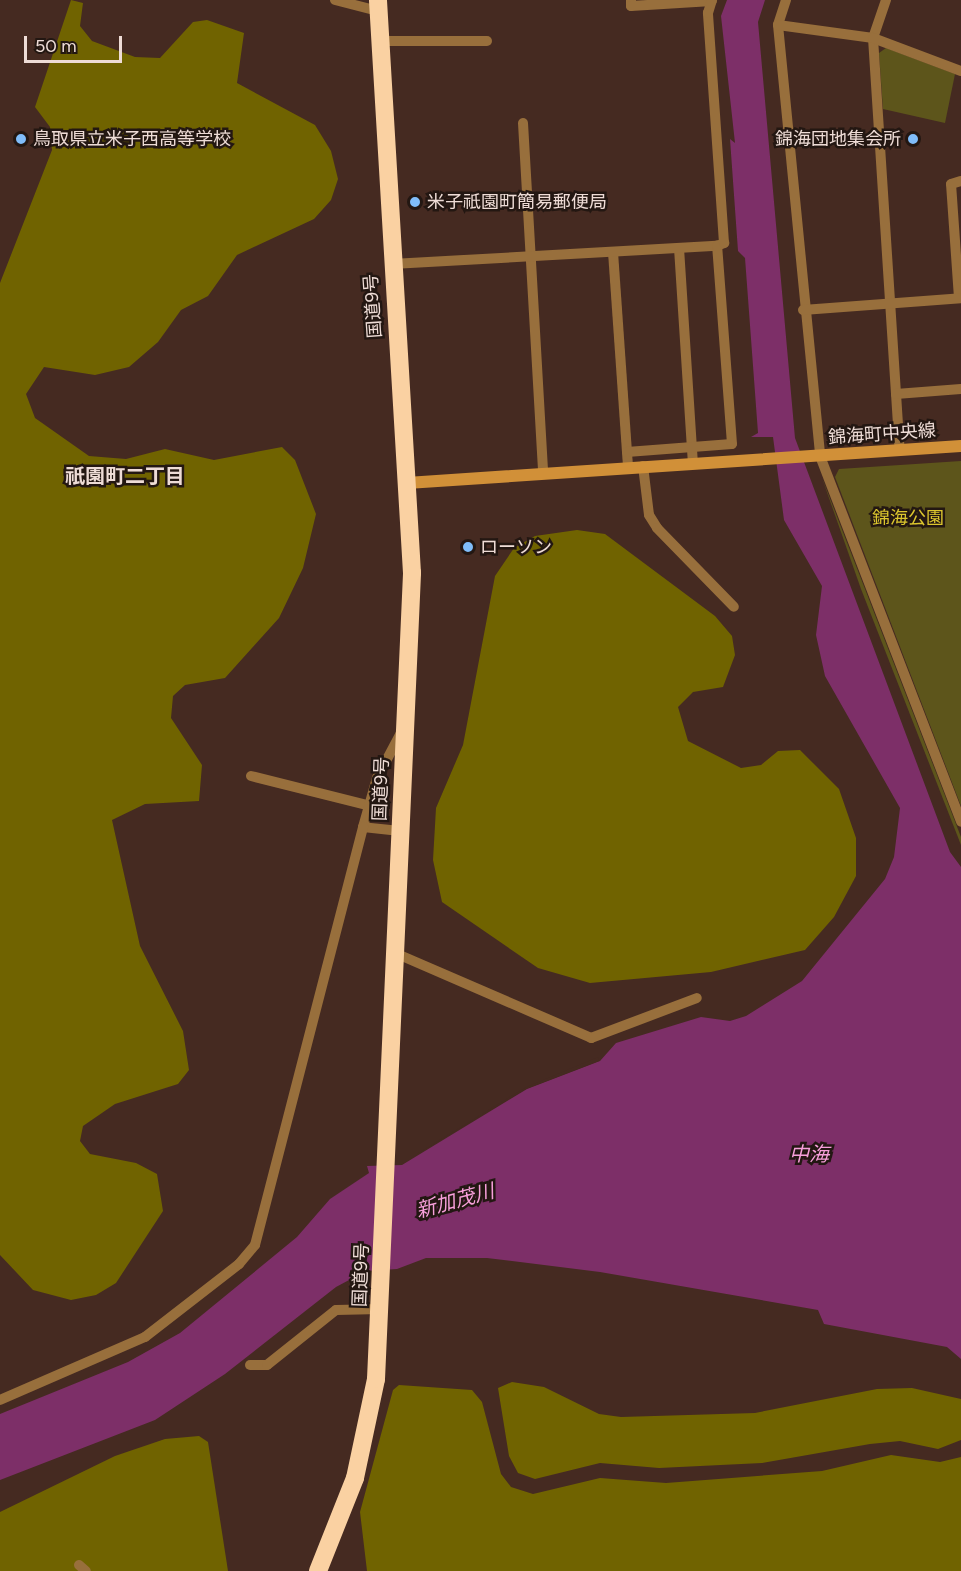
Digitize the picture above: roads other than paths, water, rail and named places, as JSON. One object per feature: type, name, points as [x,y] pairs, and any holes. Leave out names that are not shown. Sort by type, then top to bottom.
[{"type":"highway","name":"国道9号","points":[[318,1571],[367,1435],[380,1309],[385,1147],[412,573],[378,6]]},
{"type":"street","points":[[335,0],[378,6]]},
{"type":"street","points":[[392,264],[717,246],[724,243],[708,13],[712,0],[631,6],[631,0]]},
{"type":"street","points":[[786,0],[778,25],[803,310],[820,456],[961,822]]},
{"type":"street","points":[[886,0],[873,38],[900,450]]},
{"type":"street","points":[[778,25],[873,38],[961,71]]},
{"type":"street","points":[[379,41],[487,40]]},
{"type":"street","points":[[523,123],[543,472]]},
{"type":"street","points":[[803,310],[960,298],[951,184],[961,181]]},
{"type":"street","points":[[627,452],[732,444],[717,246]]},
{"type":"street","points":[[679,248],[693,464]]},
{"type":"street","points":[[613,252],[628,467]]},
{"type":"street","points":[[896,394],[961,389]]},
{"type":"street","name":"錦海町中央線","points":[[407,483],[543,472],[805,458],[961,446]]},
{"type":"street","points":[[643,466],[653,521],[734,608]]},
{"type":"street","points":[[0,1400],[146,1337],[239,1264],[255,1245],[363,827],[391,747],[405,726]]},
{"type":"street","points":[[251,776],[370,806]]},
{"type":"street","points":[[363,827],[400,831]]},
{"type":"street","points":[[395,953],[591,1038],[697,998]]},
{"type":"street","points":[[250,1365],[267,1365],[336,1310],[380,1309]]},
{"type":"water","name":"中海","points":[[727,0],[765,0],[758,22],[795,438],[950,852],[961,867],[961,1359],[947,1347],[824,1324],[818,1310],[600,1272],[487,1258],[426,1258],[397,1269],[366,1271],[336,1287],[225,1374],[155,1420],[0,1480],[0,1414],[128,1362],[180,1333],[297,1237],[330,1199],[369,1173],[367,1166],[402,1165],[527,1089],[600,1061],[616,1043],[701,1017],[730,1021],[746,1016],[802,981],[885,879],[894,857],[900,808],[825,676],[816,635],[822,586],[784,520],[773,437],[751,437],[758,433],[745,258],[738,251],[730,139],[735,143],[721,16]]},
{"type":"place","name":"鳥取県立米子西高等学校","points":[[21,139]]},
{"type":"place","name":"錦海団地集会所","points":[[913,139]]},
{"type":"place","name":"米子祇園町簡易郵便局","points":[[415,202]]},
{"type":"place","name":"ローソン","points":[[468,547]]},
{"type":"district","name":"祇園町二丁目","points":[[125,476]]},
{"type":"park label","name":"錦海公園","points":[[908,518]]},
{"type":"water label","name":"新加茂川","points":[[455,1201]]}]
